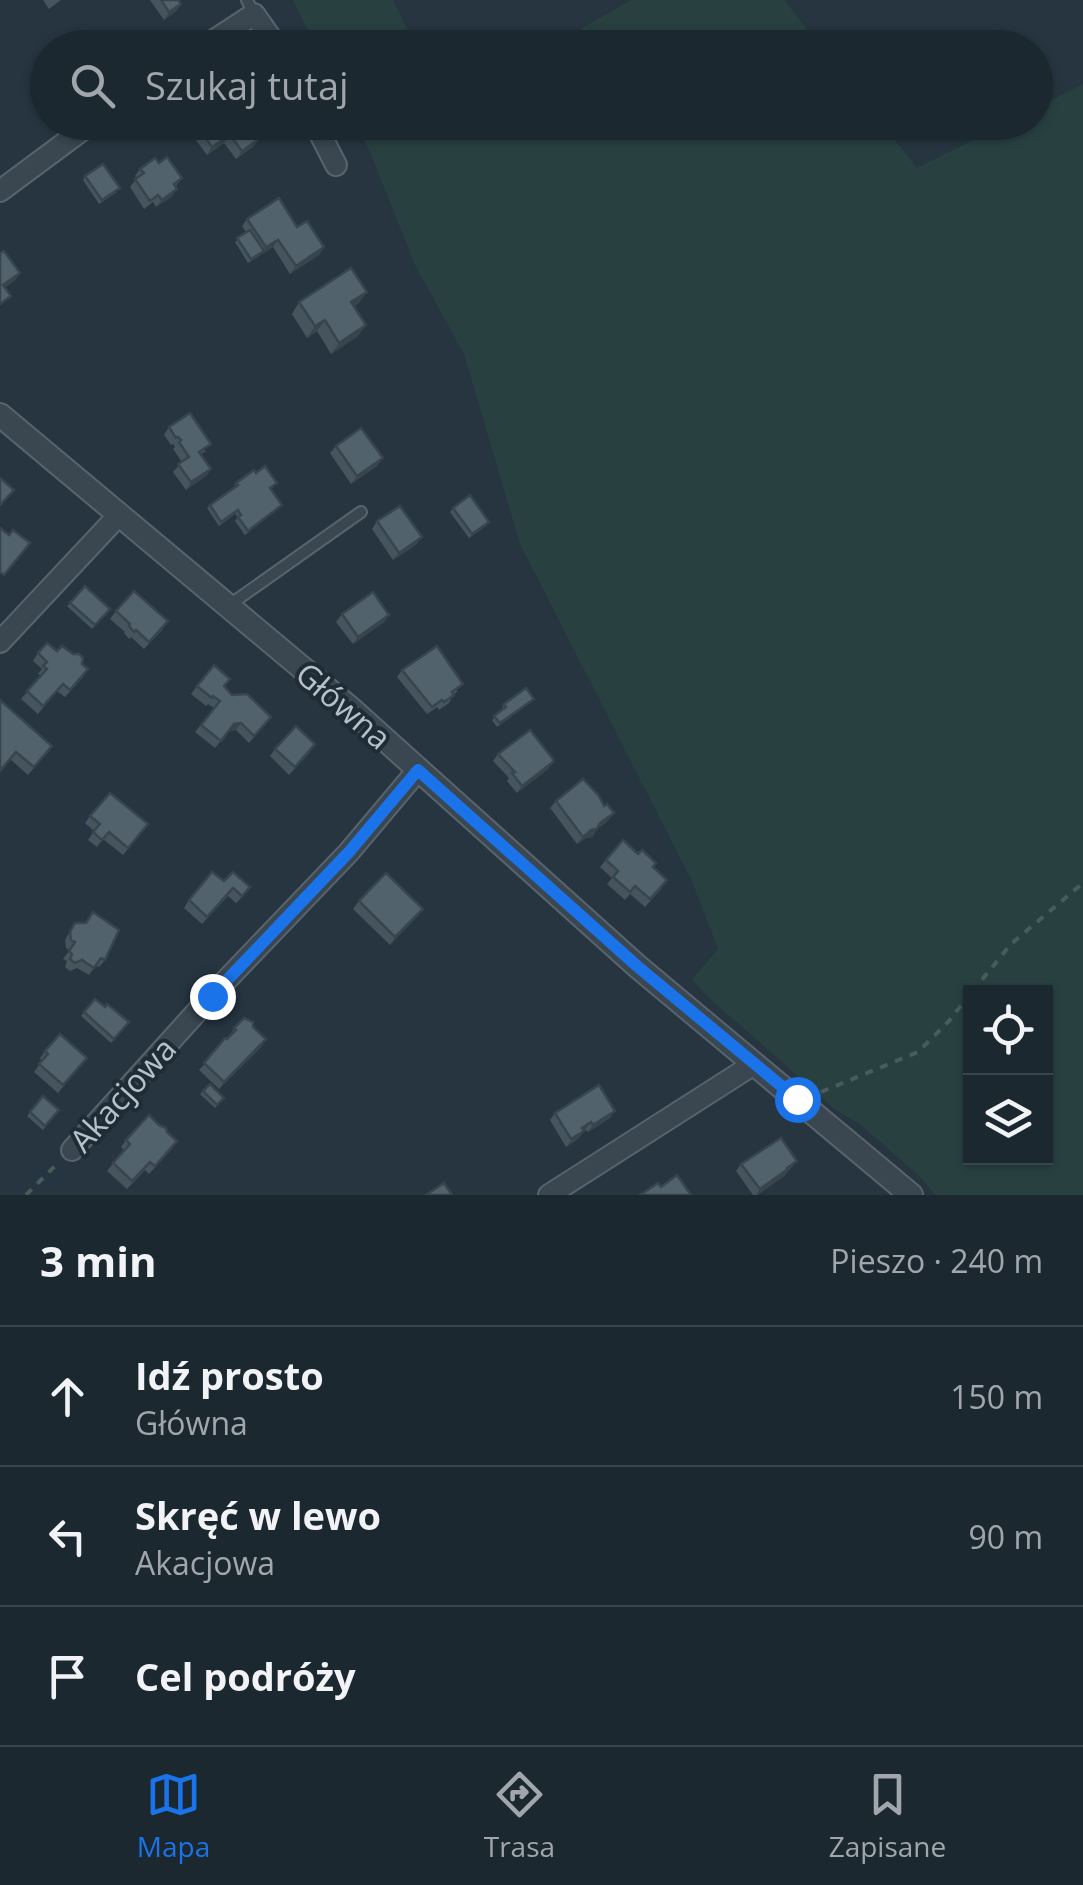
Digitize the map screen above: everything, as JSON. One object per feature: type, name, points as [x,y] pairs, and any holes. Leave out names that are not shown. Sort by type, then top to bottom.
[{"type":"street","points":[[224,30],[251,7],[266,30]]},
{"type":"street","points":[[0,190],[68,140]]},
{"type":"street","points":[[323,140],[336,166]]},
{"type":"street","name":"Główna","points":[[0,415],[350,708],[637,966],[911,1195]]},
{"type":"street","points":[[0,642],[118,516]]},
{"type":"street","name":"Akacjowa","points":[[72,1150],[349,852],[418,770]]},
{"type":"street","points":[[549,1195],[754,1064]]},
{"type":"lane","points":[[227,606],[361,512]]},
{"type":"path","points":[[978,985],[1011,944],[1083,883]]},
{"type":"path","points":[[797,1099],[918,1052],[963,1004]]},
{"type":"path","name":"Akacjowa","points":[[26,1195],[72,1150]]},
{"type":"green space","points":[[293,0],[393,0],[408,30],[308,30]]},
{"type":"green space","points":[[631,0],[784,0],[808,30],[579,30]]},
{"type":"green space","points":[[1083,84],[1083,1195],[935,1195],[918,1175],[861,1125],[836,1110],[692,979],[718,949],[692,881],[520,544],[464,354],[415,265],[364,140],[895,140],[917,168],[973,140],[1053,140],[1053,99]]},
{"type":"building","points":[[161,0],[178,0],[181,4],[169,12]]},
{"type":"building","points":[[234,140],[258,140],[242,151]]},
{"type":"building","points":[[167,157],[182,178],[174,184],[177,189],[162,200],[158,195],[150,201],[135,179],[144,173],[140,169],[155,158],[159,163]]},
{"type":"building","points":[[103,164],[120,188],[102,200],[85,176]]},
{"type":"building","points":[[279,198],[297,227],[307,221],[324,247],[296,266],[278,240],[266,247],[247,219]]},
{"type":"building","points":[[250,230],[264,251],[251,259],[237,238]]},
{"type":"building","points":[[4,251],[20,273],[3,285],[11,296],[0,304],[0,253]]},
{"type":"building","points":[[351,268],[367,292],[351,302],[366,325],[339,343],[325,320],[315,326],[299,302]]},
{"type":"building","points":[[190,413],[211,444],[199,452],[211,469],[191,482],[178,464],[189,457],[169,427]]},
{"type":"building","points":[[361,428],[383,458],[357,476],[336,446]]},
{"type":"building","points":[[265,466],[277,483],[270,488],[282,505],[248,531],[238,517],[238,510],[221,522],[210,505],[254,470],[256,473]]},
{"type":"building","points":[[0,478],[14,490],[0,505]]},
{"type":"building","points":[[470,495],[489,522],[472,534],[453,508]]},
{"type":"building","points":[[400,506],[422,537],[399,553],[377,521]]},
{"type":"building","points":[[0,528],[9,535],[13,530],[30,543],[4,575],[0,572]]},
{"type":"building","points":[[85,586],[110,609],[95,625],[70,603]]},
{"type":"building","points":[[134,591],[168,621],[149,642],[116,611]]},
{"type":"building","points":[[373,592],[389,615],[358,637],[342,614]]},
{"type":"building","points":[[47,643],[57,651],[62,646],[79,654],[88,669],[70,690],[63,684],[43,706],[27,691],[47,669],[43,666],[47,662],[38,653]]},
{"type":"building","points":[[437,646],[463,684],[452,692],[454,695],[432,707],[402,670]]},
{"type":"building","points":[[214,665],[230,679],[224,686],[232,695],[247,694],[271,717],[254,736],[241,723],[234,724],[221,741],[201,725],[220,701],[197,686]]},
{"type":"building","points":[[526,688],[534,699],[500,723],[494,716]]},
{"type":"building","points":[[0,700],[52,746],[34,767],[16,752],[0,771]]},
{"type":"building","points":[[296,726],[315,744],[295,767],[275,749]]},
{"type":"building","points":[[530,730],[553,762],[522,786],[498,754]]},
{"type":"building","points":[[583,779],[614,813],[583,837],[556,801]]},
{"type":"building","points":[[110,793],[148,824],[128,848],[109,832],[102,840],[93,832],[100,824],[90,816]]},
{"type":"building","points":[[623,840],[638,854],[642,850],[667,880],[650,899],[635,886],[630,892],[613,877],[618,871],[606,860]]},
{"type":"building","points":[[212,872],[224,881],[233,872],[250,887],[242,896],[233,888],[207,917],[189,900]]},
{"type":"building","points":[[386,873],[423,909],[395,937],[359,901]]},
{"type":"building","points":[[93,912],[119,930],[105,960],[101,958],[94,968],[82,960],[75,963],[69,951],[75,942],[70,932],[75,923],[86,923]]},
{"type":"building","points":[[95,999],[129,1022],[114,1039],[84,1012]]},
{"type":"building","points":[[244,1018],[253,1022],[253,1027],[266,1039],[224,1082],[204,1063]]},
{"type":"building","points":[[60,1034],[87,1058],[63,1085],[39,1064]]},
{"type":"building","points":[[210,1084],[224,1098],[217,1105],[203,1091]]},
{"type":"building","points":[[599,1085],[615,1111],[593,1125],[591,1122],[571,1139],[555,1113]]},
{"type":"building","points":[[43,1096],[59,1110],[45,1126],[30,1112]]},
{"type":"building","points":[[149,1115],[177,1141],[155,1166],[150,1162],[132,1181],[113,1163],[130,1144],[126,1140]]},
{"type":"building","points":[[781,1138],[797,1161],[760,1189],[741,1164]]},
{"type":"building","points":[[677,1175],[691,1195],[640,1195],[658,1183],[661,1187]]},
{"type":"building","points":[[444,1183],[452,1195],[426,1195]]},
{"type":"route","points":[[212,996],[349,852],[418,770],[637,966],[797,1099]]}]
